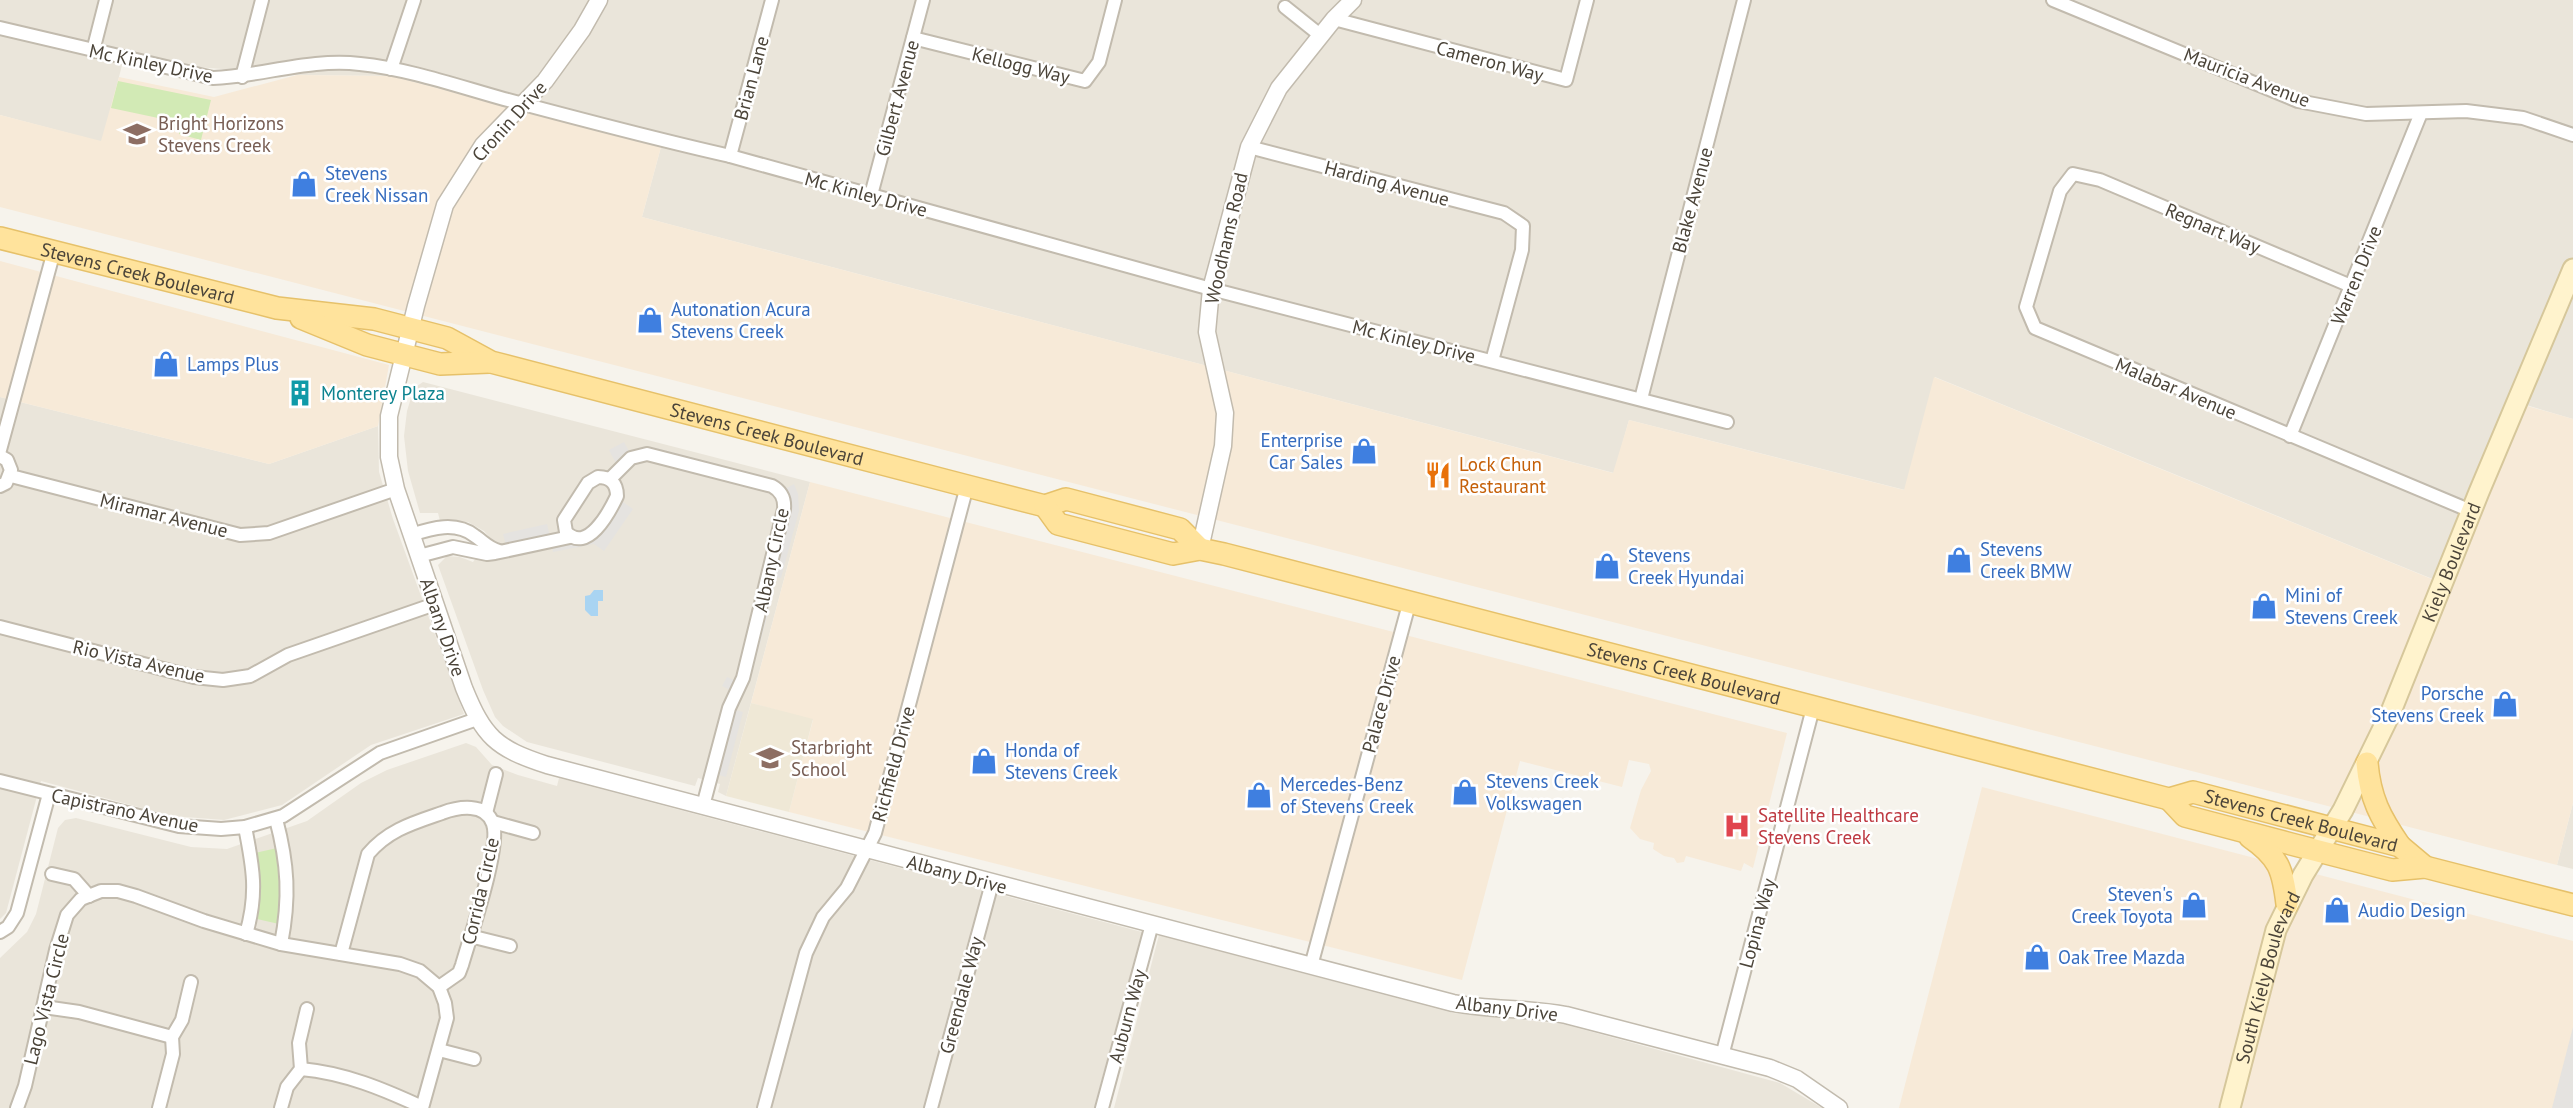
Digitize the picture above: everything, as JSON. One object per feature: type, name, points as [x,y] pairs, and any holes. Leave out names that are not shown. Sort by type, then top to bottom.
[{"type":"main road","name":"Stevens Creek Boulevard","points":[[0,237],[276,308],[374,320],[447,338],[491,362],[1045,506],[1058,524],[1173,554],[1200,549],[2169,799],[2193,792],[2400,846],[2425,867]]},
{"type":"main road","name":"Kiely Boulevard","points":[[2317,850],[2367,763],[2395,702],[2471,511],[2573,269]]},
{"type":"main road","name":"Stevens Creek Boulevard","points":[[276,308],[367,345],[404,355],[440,364],[491,362]]},
{"type":"main road","points":[[2367,763],[2369,786],[2380,817],[2400,846]]},
{"type":"main road","name":"Stevens Creek Boulevard","points":[[2169,799],[2185,816],[2392,870],[2425,867],[2573,905]]},
{"type":"main road","points":[[2243,831],[2278,860],[2287,904]]},
{"type":"main road","name":"South Kiely Boulevard","points":[[2230,1108],[2276,930],[2317,850]]},
{"type":"street","points":[[93,51],[106,0]]},
{"type":"street","points":[[242,77],[262,0]]},
{"type":"street","points":[[391,69],[414,0]]},
{"type":"street","name":"Cronin Drive","points":[[410,329],[445,205],[483,145],[545,81],[582,30],[599,0]]},
{"type":"street","name":"Brian Lane","points":[[730,156],[772,0]]},
{"type":"street","name":"Gilbert Avenue","points":[[871,195],[923,0]]},
{"type":"street","name":"Kellogg Way","points":[[913,38],[1085,81],[1099,62],[1115,0]]},
{"type":"street","name":"Woodhams Road","points":[[1200,549],[1223,446],[1225,413],[1207,332],[1211,289],[1249,147],[1279,88],[1334,19],[1353,0]]},
{"type":"street","name":"Cameron Way","points":[[1334,19],[1566,80],[1587,0]]},
{"type":"street","name":"Blake Avenue","points":[[1640,399],[1744,0]]},
{"type":"street","name":"Mauricia Avenue","points":[[2053,0],[2298,101],[2366,114],[2466,111],[2523,118],[2573,135]]},
{"type":"street","points":[[1285,7],[1320,36]]},
{"type":"street","name":"Mc Kinley Drive","points":[[0,28],[213,78],[242,77],[325,62],[359,63],[391,69],[730,156],[1211,289],[1727,422]]},
{"type":"street","name":"Warren Drive","points":[[2290,436],[2421,113]]},
{"type":"street","name":"Harding Avenue","points":[[1249,147],[1504,214],[1523,226],[1522,250],[1492,361]]},
{"type":"street","name":"Regnart Way","points":[[2073,174],[2100,180],[2351,286]]},
{"type":"street","name":"Malabar Avenue","points":[[2073,174],[2060,191],[2026,307],[2035,328],[2471,511]]},
{"type":"street","points":[[0,450],[54,251]]},
{"type":"street","name":"Albany Drive","points":[[410,329],[390,416],[388,438],[396,489],[477,719],[489,736],[506,749],[523,758],[1311,966],[1475,1007],[1517,1007],[1566,1015],[1770,1068],[1797,1079],[1839,1108]]},
{"type":"street","name":"Albany Circle","points":[[570,537],[564,527],[564,520],[592,479],[610,479],[631,458],[647,454],[772,486],[784,499],[784,509],[766,575],[764,600],[743,678],[729,708],[703,806]]},
{"type":"street","points":[[0,456],[10,465],[10,476],[6,483],[0,486]]},
{"type":"street","name":"Miramar Avenue","points":[[10,476],[240,535],[269,533],[396,489]]},
{"type":"street","points":[[419,556],[453,547],[487,554],[570,537],[588,537],[617,496],[617,490],[610,479]]},
{"type":"street","name":"Richfield Drive","points":[[764,1108],[807,953],[823,917],[847,888],[875,833],[967,486]]},
{"type":"street","points":[[411,535],[440,527],[456,527],[475,535],[491,548],[502,551]]},
{"type":"street","points":[[470,549],[475,535]]},
{"type":"street","name":"Rio Vista Avenue","points":[[0,627],[194,677],[223,680],[250,676],[288,655],[435,604]]},
{"type":"street","name":"Palace Drive","points":[[1311,966],[1409,604]]},
{"type":"street","name":"Lopina Way","points":[[1722,1056],[1813,708]]},
{"type":"street","name":"Capistrano Avenue","points":[[0,781],[179,825],[221,829],[244,827],[276,819],[380,753],[477,719]]},
{"type":"street","points":[[496,774],[489,818],[533,833]]},
{"type":"street","points":[[0,932],[8,927],[17,913],[49,794]]},
{"type":"street","name":"Corrida Circle","points":[[341,954],[368,854],[379,841],[397,828],[456,808],[470,807],[489,818],[494,848],[459,973],[439,987]]},
{"type":"street","points":[[276,819],[284,850],[288,886],[281,944]]},
{"type":"street","points":[[244,827],[252,867],[254,896],[246,934]]},
{"type":"street","points":[[52,874],[74,879],[89,896],[101,891],[118,891],[281,944],[400,964],[421,971],[439,987],[447,1018],[422,1107],[370,1084],[335,1074],[301,1069]]},
{"type":"street","name":"Greendale Way","points":[[931,1108],[992,883]]},
{"type":"street","name":"Lago Vista Circle","points":[[17,1108],[67,915],[81,899],[89,896]]},
{"type":"street","name":"Auburn Way","points":[[1102,1108],[1152,924]]},
{"type":"street","points":[[470,936],[510,946]]},
{"type":"street","points":[[159,1108],[173,1054],[172,1037],[182,1020],[191,982]]},
{"type":"street","points":[[44,1007],[79,1012],[172,1037]]},
{"type":"street","points":[[281,1108],[287,1087],[301,1069],[299,1043],[307,1009]]},
{"type":"street","points":[[439,1049],[474,1059]]},
{"type":"shaded area","points":[[0,0],[2573,0],[2573,419],[2516,402],[2445,584],[1935,377],[1905,490],[1629,420],[1614,473],[642,217],[661,147],[391,76],[297,75],[197,67],[126,50],[102,142],[0,115]]},
{"type":"shaded area","points":[[297,75],[391,76],[661,147],[642,217],[1613,473],[1629,420],[1904,490],[1934,377],[2444,584],[2517,403],[2573,419],[2573,803],[2557,865],[0,207],[0,115],[101,141],[119,77],[214,97]]},
{"type":"shaded area","points":[[0,261],[389,365],[378,426],[269,464],[0,397]]},
{"type":"shaded area","points":[[423,382],[810,482],[726,796],[718,792],[720,784],[698,778],[695,786],[527,742],[503,726],[495,717],[438,565],[447,556],[473,562],[490,538],[484,531],[468,522],[440,521],[438,513],[420,513],[408,471],[404,436],[407,411],[414,388]]},
{"type":"shaded area","points":[[0,397],[269,464],[378,426],[379,472],[393,519],[464,714],[371,745],[282,805],[224,820],[172,816],[41,781],[6,913],[0,919]]},
{"type":"shaded area","points":[[624,442],[629,451],[656,448],[774,479],[787,488],[794,484],[798,494],[799,511],[781,578],[774,577],[771,602],[750,681],[743,696],[722,686],[727,677],[740,683],[764,600],[781,493],[654,456],[619,469],[609,450]]},
{"type":"shaded area","points":[[810,482],[1787,733],[1753,868],[1744,863],[1741,871],[1686,856],[1684,862],[1677,863],[1674,858],[1664,856],[1653,849],[1654,843],[1640,839],[1630,828],[1641,790],[1651,771],[1649,764],[1629,760],[1622,787],[1520,761],[1462,980],[789,812],[813,720],[751,703]]},
{"type":"shaded area","points":[[617,490],[623,490],[623,502],[633,509],[604,551],[594,544],[553,552],[551,541],[588,537]]},
{"type":"shaded area","points":[[547,524],[551,541],[507,550],[503,534]]},
{"type":"shaded area","name":"Starbright School","points":[[751,703],[813,719],[789,812],[726,796]]},
{"type":"shaded area","points":[[729,708],[743,712],[726,777],[712,773]]},
{"type":"shaded area","points":[[466,743],[476,747],[492,765],[557,786],[559,778],[1142,932],[1094,1108],[0,1108],[0,958],[27,932],[36,914],[58,828],[65,820],[76,818],[191,847],[227,849],[307,821],[361,783],[387,770]]},
{"type":"shaded area","points":[[1982,787],[2573,941],[2573,1108],[1899,1108]]},
{"type":"shaded area","points":[[2573,803],[2573,869],[2557,865]]},
{"type":"shaded area","points":[[1159,935],[1453,1013],[1563,1024],[1780,1083],[1822,1108],[1114,1108]]},
{"type":"shaded area","points":[[2573,1027],[2573,1108],[2552,1108]]},
{"type":"green space","points":[[118,81],[211,100],[201,140],[179,134],[177,122],[111,108]]},
{"type":"green space","points":[[277,848],[282,887],[279,924],[257,919],[260,886],[255,853]]},
{"type":"water","points":[[594,590],[603,590],[603,601],[598,601],[598,616],[591,616],[585,610],[585,596]]},
{"type":"place","name":"Bright Horizons Stevens Creek","points":[[137,134]]},
{"type":"place","name":"Stevens Creek Nissan","points":[[304,184]]},
{"type":"place","name":"Autonation Acura Stevens Creek","points":[[650,320]]},
{"type":"place","name":"Lamps Plus","points":[[166,364]]},
{"type":"place","name":"Monterey Plaza","points":[[300,393]]},
{"type":"place","name":"Enterprise Car Sales","points":[[1364,451]]},
{"type":"place","name":"Lock Chun Restaurant","points":[[1438,475]]},
{"type":"place","name":"Stevens Creek BMW","points":[[1959,560]]},
{"type":"place","name":"Stevens Creek Hyundai","points":[[1607,566]]},
{"type":"place","name":"Mini of Stevens Creek","points":[[2264,606]]},
{"type":"place","name":"Porsche Stevens Creek","points":[[2505,704]]},
{"type":"place","name":"Starbright School","points":[[770,758]]},
{"type":"place","name":"Honda of Stevens Creek","points":[[984,761]]},
{"type":"place","name":"Stevens Creek Volkswagen","points":[[1465,792]]},
{"type":"place","name":"Mercedes-Benz of Stevens Creek","points":[[1259,795]]},
{"type":"place","name":"Satellite Healthcare Stevens Creek","points":[[1737,826]]},
{"type":"place","name":"Steven's Creek Toyota","points":[[2194,905]]},
{"type":"place","name":"Audio Design","points":[[2337,910]]},
{"type":"place","name":"Oak Tree Mazda","points":[[2037,957]]}]
